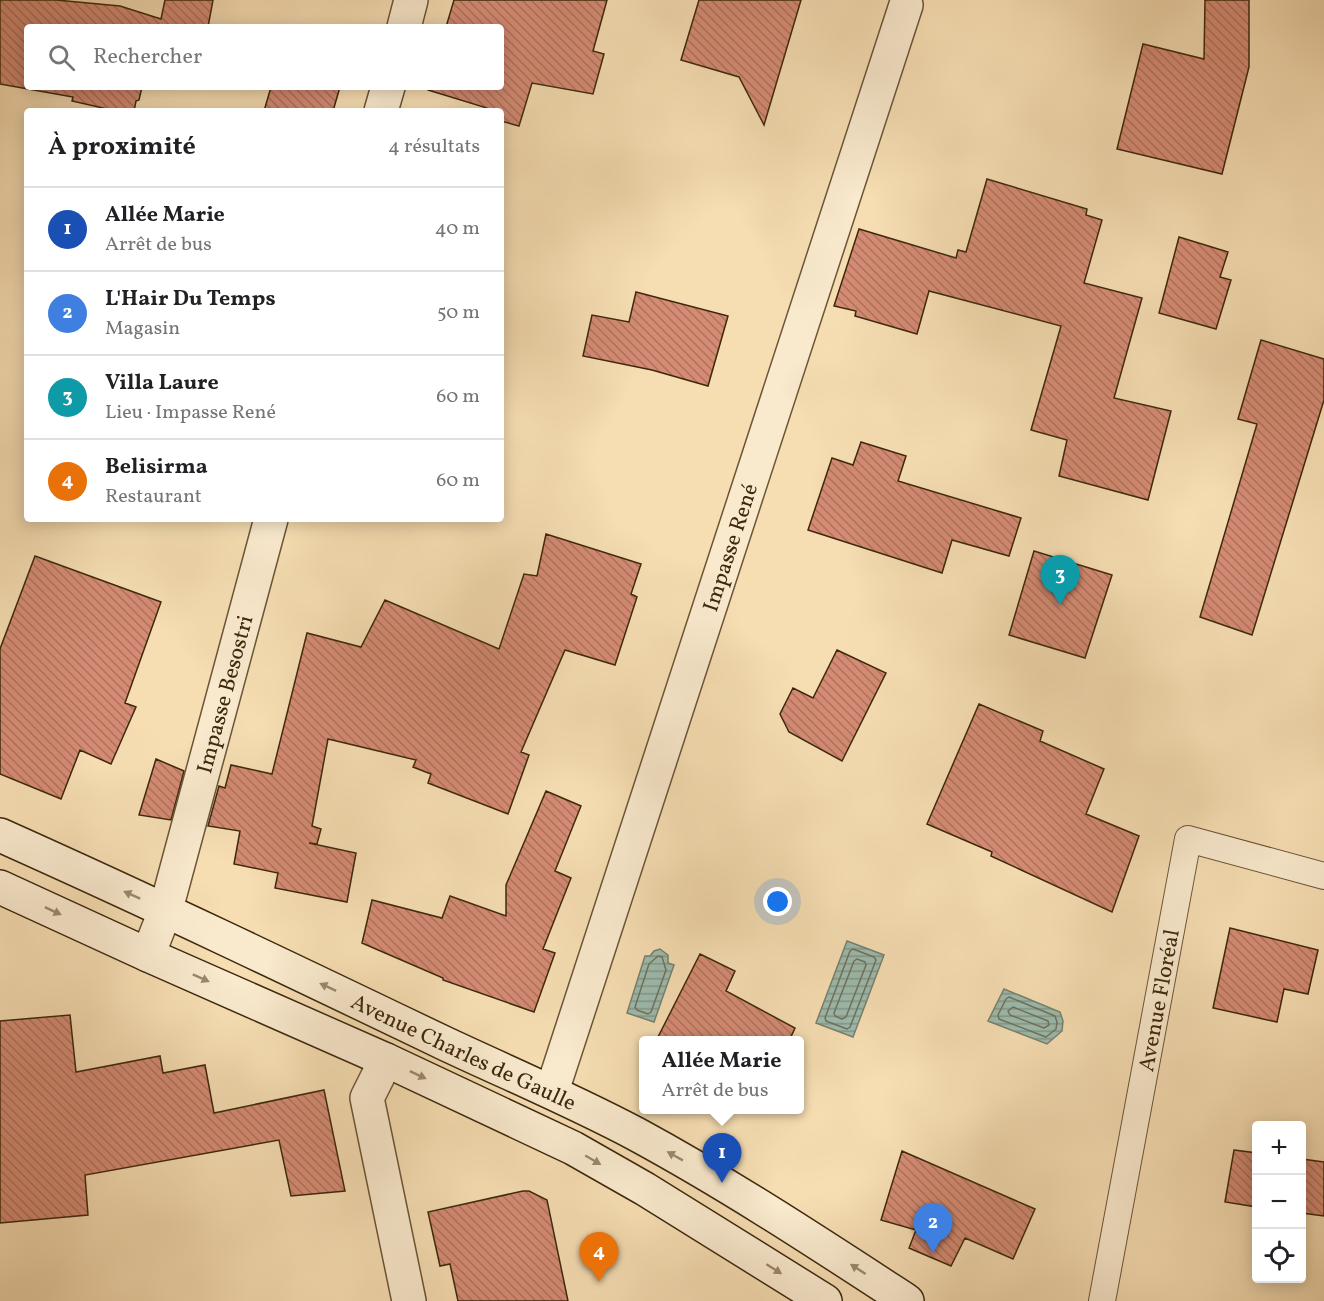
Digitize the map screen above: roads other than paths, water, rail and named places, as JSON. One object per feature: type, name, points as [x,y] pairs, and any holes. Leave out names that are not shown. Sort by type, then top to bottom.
[{"type":"main road","points":[[405,24],[411,0]]},
{"type":"main road","name":"Impasse René","points":[[552,1091],[906,5]]},
{"type":"main road","points":[[382,108],[387,90]]},
{"type":"main road","name":"Impasse Besostri","points":[[148,955],[166,909],[270,522]]},
{"type":"main road","name":"Avenue Charles de Gaulle","points":[[0,836],[166,909],[446,1044],[552,1091],[636,1134],[722,1183],[907,1301]]},
{"type":"main road","name":"Avenue Charles de Gaulle","points":[[0,887],[386,1060],[573,1148],[645,1189],[825,1301]]},
{"type":"main road","points":[[386,1060],[367,1098],[409,1301]]},
{"type":"lane","name":"Avenue Floréal","points":[[1102,1301],[1188,839],[1324,876]]},
{"type":"water","points":[[847,941],[884,955],[853,1037],[816,1023]]},
{"type":"water","points":[[660,949],[668,955],[668,963],[674,965],[654,1022],[627,1013],[645,956],[650,956],[654,951]]},
{"type":"water","points":[[1004,989],[1060,1012],[1063,1021],[1062,1031],[1047,1044],[988,1021]]},
{"type":"place","name":"Villa Laure","points":[[1060,605]]},
{"type":"place","name":"Allée Marie","points":[[722,1183]]},
{"type":"place","name":"L'Hair Du Temps","points":[[933,1253]]},
{"type":"place","name":"Belisirma","points":[[599,1282]]}]
